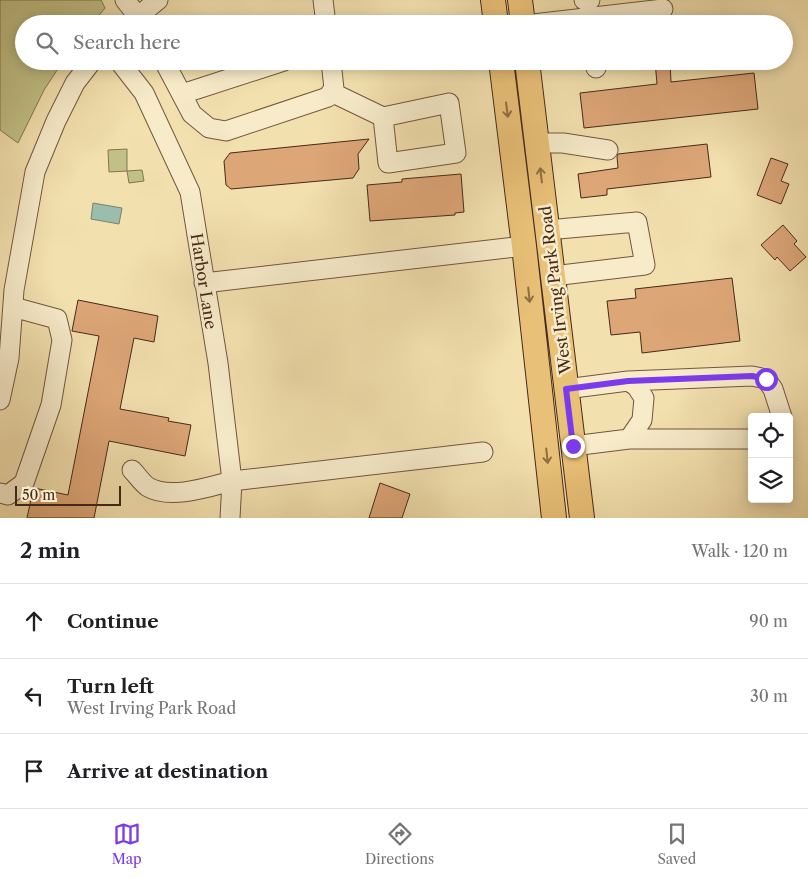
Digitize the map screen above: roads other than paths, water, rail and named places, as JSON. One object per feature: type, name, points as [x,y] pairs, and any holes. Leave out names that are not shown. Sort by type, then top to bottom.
[{"type":"main road","points":[[493,0],[495,15]]},
{"type":"main road","points":[[520,0],[522,15]]},
{"type":"main road","name":"West Irving Park Road","points":[[502,70],[554,518]]},
{"type":"main road","name":"West Irving Park Road","points":[[529,70],[582,518]]},
{"type":"street","points":[[125,0],[134,15]]},
{"type":"street","points":[[143,15],[158,0]]},
{"type":"street","points":[[323,0],[325,15]]},
{"type":"street","points":[[584,0],[592,13],[663,9]]},
{"type":"street","points":[[0,400],[9,358],[9,295],[35,172],[56,121],[75,83],[85,70]]},
{"type":"street","name":"Harbor Lane","points":[[126,70],[144,93],[190,192],[218,363],[232,481],[230,518]]},
{"type":"street","points":[[169,70],[192,114],[209,128],[226,131],[328,97],[334,89],[331,70]]},
{"type":"street","points":[[182,94],[256,70]]},
{"type":"street","points":[[331,92],[383,117]]},
{"type":"street","points":[[537,143],[563,143],[608,150]]},
{"type":"street","points":[[547,230],[637,222],[645,265],[553,276]]},
{"type":"street","points":[[204,283],[524,246]]},
{"type":"street","points":[[0,493],[8,495],[24,483],[51,405],[62,340],[57,318],[9,295]]},
{"type":"street","points":[[566,389],[628,381],[752,376],[766,379],[774,389],[781,413]]},
{"type":"street","points":[[628,381],[636,386],[644,398],[642,420],[629,438]]},
{"type":"street","points":[[573,446],[629,438],[748,439]]},
{"type":"street","points":[[132,470],[147,486],[161,492],[182,492],[232,481],[483,452]]}]
